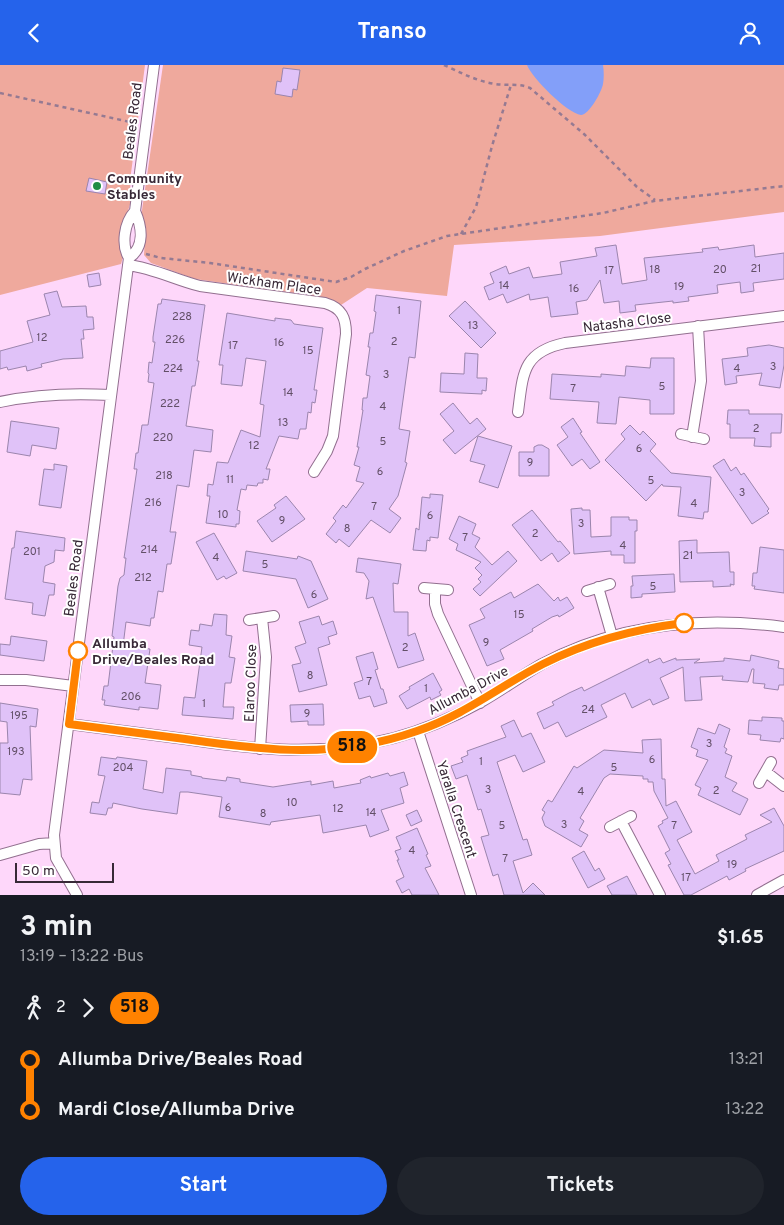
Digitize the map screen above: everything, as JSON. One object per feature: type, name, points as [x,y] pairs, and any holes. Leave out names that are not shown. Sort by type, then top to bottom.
[{"type":"street","name":"Beales Road","points":[[129,262],[141,242],[141,232],[135,211],[154,65]]},
{"type":"street","name":"Beales Road","points":[[77,895],[56,858],[54,843],[129,262],[126,251],[126,230],[130,218],[135,211]]},
{"type":"street","name":"Wickham Place","points":[[129,262],[200,286],[325,303],[339,310],[346,322],[346,334],[334,430],[327,451],[314,472]]},
{"type":"street","name":"Natasha Close","points":[[518,412],[523,380],[529,362],[534,355],[547,347],[565,343],[784,315]]},
{"type":"street","points":[[692,437],[701,381],[698,327]]},
{"type":"street","points":[[0,402],[59,395],[111,395]]},
{"type":"street","points":[[681,435],[704,439]]},
{"type":"street","points":[[587,591],[610,584]]},
{"type":"street","points":[[598,587],[612,636]]},
{"type":"street","points":[[424,588],[448,589]]},
{"type":"street","points":[[435,589],[435,604],[438,614],[480,703]]},
{"type":"street","points":[[249,620],[274,616]]},
{"type":"street","name":"Elaroo Close","points":[[260,749],[266,670],[262,618]]},
{"type":"street","name":"Allumba Drive","points":[[69,724],[260,749],[299,751],[334,749],[378,742],[418,731],[480,703],[542,665],[576,649],[612,636],[653,627],[702,622],[740,622],[784,627]]},
{"type":"street","points":[[0,680],[20,679],[74,686]]},
{"type":"street","name":"Yaralla Crescent","points":[[418,731],[471,895]]},
{"type":"street","points":[[759,783],[769,767],[784,786]]},
{"type":"street","points":[[610,827],[631,816]]},
{"type":"street","points":[[621,821],[660,895]]},
{"type":"street","points":[[0,855],[38,845],[54,843]]},
{"type":"street","points":[[756,895],[784,881]]},
{"type":"path","points":[[444,65],[480,81],[498,85],[523,85],[538,95],[584,134],[636,187],[656,201]]},
{"type":"path","points":[[461,234],[476,207],[511,85]]},
{"type":"path","points":[[0,93],[130,122]]},
{"type":"path","points":[[146,254],[161,258],[210,263],[336,282],[351,277],[404,251],[438,239],[461,234],[603,213],[656,201],[784,186]]},
{"type":"shaded area","points":[[0,65],[145,65],[130,181],[131,201],[124,224],[121,264],[0,295]]},
{"type":"shaded area","points":[[163,65],[784,65],[784,212],[600,236],[454,245],[447,296],[367,288],[341,305],[332,300],[310,296],[311,286],[295,284],[294,293],[195,279],[151,263],[144,255],[145,235],[141,217]]},
{"type":"water","points":[[527,65],[603,65],[604,77],[602,87],[598,97],[588,111],[581,115],[559,102],[536,78]]},
{"type":"building","points":[[283,68],[300,70],[297,90],[293,89],[292,97],[275,94],[277,81],[281,82]]},
{"type":"building","name":"Community Stables","points":[[89,178],[107,182],[105,194],[86,191]]},
{"type":"building","points":[[616,245],[622,284],[647,280],[644,258],[703,252],[702,249],[718,247],[719,250],[754,245],[755,257],[784,253],[784,279],[753,283],[754,291],[741,293],[740,282],[717,285],[718,293],[688,297],[689,301],[635,305],[636,311],[620,313],[619,301],[604,303],[600,280],[587,300],[576,302],[578,314],[551,317],[548,297],[530,300],[529,294],[507,303],[503,294],[489,300],[484,287],[494,283],[490,273],[506,266],[509,274],[529,267],[533,278],[562,274],[560,262],[597,256],[595,248]]},
{"type":"building","points":[[99,273],[101,285],[89,287],[87,275]]},
{"type":"building","points":[[57,291],[62,307],[86,306],[87,317],[93,317],[94,329],[83,330],[84,339],[81,339],[83,358],[63,359],[41,364],[42,367],[27,371],[26,366],[8,370],[7,367],[0,369],[0,351],[33,342],[27,321],[50,315],[44,294]]},
{"type":"building","points":[[376,295],[421,301],[415,358],[409,357],[399,429],[410,431],[405,462],[407,463],[398,496],[389,509],[401,518],[390,533],[371,520],[349,547],[339,539],[336,543],[326,534],[336,521],[333,518],[343,505],[346,508],[364,483],[356,481],[360,467],[354,465],[359,447],[357,447],[363,398],[367,398],[370,376],[366,375],[370,347],[368,347],[370,333],[373,333]]},
{"type":"building","points":[[162,299],[205,305],[197,361],[199,361],[195,386],[192,386],[186,426],[213,430],[211,452],[194,450],[189,487],[177,485],[170,532],[176,532],[171,564],[167,564],[163,592],[158,591],[154,618],[151,618],[150,626],[126,622],[123,646],[150,649],[145,683],[161,685],[158,709],[139,707],[139,710],[104,705],[105,700],[102,700],[104,686],[108,686],[118,586],[120,578],[124,575],[126,558],[124,558],[137,469],[134,469],[136,453],[138,453],[142,425],[148,425],[154,383],[148,382],[149,362],[152,363],[155,342],[153,342],[153,337],[158,304],[161,304]]},
{"type":"building","points":[[465,301],[496,333],[481,348],[449,316]]},
{"type":"building","points":[[227,313],[275,321],[275,318],[291,320],[294,324],[323,328],[314,390],[317,390],[315,403],[312,402],[311,413],[308,412],[306,429],[300,429],[298,439],[279,436],[266,469],[270,469],[268,480],[263,479],[263,483],[258,483],[257,486],[247,485],[246,490],[241,489],[237,510],[240,511],[239,524],[236,524],[236,527],[206,523],[210,496],[207,496],[208,484],[213,485],[217,462],[228,463],[241,430],[260,437],[264,405],[260,404],[266,361],[246,358],[242,386],[221,384],[223,365],[219,365]]},
{"type":"building","points":[[769,345],[784,348],[784,365],[780,388],[759,385],[762,373],[736,376],[737,383],[725,385],[722,359],[748,356],[747,348]]},
{"type":"building","points":[[465,353],[478,354],[477,378],[487,378],[486,391],[482,390],[482,394],[440,392],[441,373],[464,374]]},
{"type":"building","points":[[651,358],[674,358],[674,414],[650,414],[650,400],[619,397],[616,424],[597,423],[599,402],[550,399],[552,374],[601,377],[601,374],[625,376],[626,366],[650,368]]},
{"type":"building","points":[[453,403],[470,424],[477,418],[486,429],[455,454],[443,440],[454,431],[440,414]]},
{"type":"building","points":[[728,410],[749,410],[749,414],[782,414],[781,433],[771,433],[771,447],[754,446],[755,438],[730,438],[730,424],[727,424]]},
{"type":"building","points":[[573,418],[582,432],[580,433],[600,462],[590,469],[582,459],[572,466],[557,445],[568,437],[561,427]]},
{"type":"building","points":[[11,421],[59,428],[56,449],[32,445],[30,456],[7,452]]},
{"type":"building","points":[[630,425],[640,435],[643,431],[656,444],[650,451],[671,473],[711,477],[708,512],[704,512],[703,519],[678,516],[681,487],[663,486],[662,484],[646,501],[605,460],[625,439],[621,434]]},
{"type":"building","points":[[478,436],[512,446],[498,488],[479,482],[485,465],[470,461]]},
{"type":"building","points":[[538,445],[549,449],[549,476],[519,476],[519,452],[534,452],[534,447]]},
{"type":"building","points":[[724,459],[731,471],[736,467],[741,475],[744,473],[769,509],[767,511],[769,513],[752,524],[713,466]]},
{"type":"building","points":[[54,464],[67,466],[61,508],[39,505],[44,469],[54,470]]},
{"type":"building","points":[[430,494],[443,495],[438,538],[430,537],[430,541],[427,540],[426,551],[413,550],[416,528],[419,530],[422,497],[430,498]]},
{"type":"building","points":[[286,496],[305,519],[272,542],[257,521],[276,508],[274,505]]},
{"type":"building","points":[[582,508],[582,510],[590,510],[591,537],[611,536],[611,517],[629,517],[629,520],[637,520],[635,563],[624,563],[624,555],[611,555],[611,551],[574,554],[571,509]]},
{"type":"building","points":[[532,510],[558,542],[560,541],[570,553],[558,562],[552,553],[541,561],[512,525]]},
{"type":"building","points":[[459,516],[476,524],[472,534],[480,538],[475,547],[492,565],[508,551],[517,561],[480,596],[473,589],[481,582],[478,579],[482,575],[475,568],[481,562],[456,550],[458,544],[449,539]]},
{"type":"building","points":[[16,531],[65,538],[64,551],[55,550],[54,562],[45,566],[43,582],[55,584],[54,595],[49,595],[45,616],[32,614],[33,603],[5,599]]},
{"type":"building","points":[[214,533],[237,573],[226,579],[224,576],[217,580],[196,542]]},
{"type":"building","points":[[697,540],[697,553],[729,552],[730,572],[734,572],[734,585],[713,587],[713,581],[680,582],[679,541]]},
{"type":"building","points":[[760,547],[784,550],[784,593],[754,589],[755,586],[752,586],[753,573],[757,573]]},
{"type":"building","points":[[246,551],[297,559],[298,556],[311,561],[328,599],[308,608],[296,579],[243,571]]},
{"type":"building","points":[[358,558],[401,564],[398,584],[393,583],[394,612],[408,612],[408,636],[415,633],[424,660],[398,668],[373,597],[366,599],[369,581],[364,573],[356,572]]},
{"type":"building","points":[[674,574],[675,592],[642,594],[642,597],[631,598],[632,576]]},
{"type":"building","points":[[538,584],[554,601],[558,597],[560,601],[567,597],[574,608],[559,617],[558,615],[552,617],[532,629],[533,631],[500,650],[504,659],[487,666],[469,625],[485,618],[480,609],[511,592],[514,598]]},
{"type":"building","points":[[214,614],[227,615],[226,635],[232,636],[229,657],[235,658],[231,683],[225,683],[223,707],[234,707],[233,719],[182,715],[184,697],[195,698],[202,647],[189,645],[191,630],[199,631],[200,624],[212,626]]},
{"type":"building","points":[[319,616],[322,625],[333,621],[337,634],[328,637],[330,644],[318,648],[327,685],[299,692],[292,665],[301,663],[295,647],[306,643],[299,622]]},
{"type":"building","points":[[11,636],[47,641],[44,661],[0,655],[0,644],[10,645]]},
{"type":"building","points":[[373,652],[378,669],[375,670],[387,703],[374,707],[370,696],[359,699],[354,683],[363,680],[356,657]]},
{"type":"building","points":[[751,655],[779,661],[778,668],[784,669],[784,685],[779,685],[778,690],[764,688],[765,684],[753,683],[754,669],[752,669],[748,682],[722,680],[723,676],[700,677],[702,700],[685,701],[683,667],[660,678],[669,698],[653,705],[650,699],[632,708],[625,693],[601,705],[607,717],[566,737],[558,722],[544,729],[537,713],[554,705],[552,702],[569,693],[582,687],[584,691],[648,659],[649,663],[660,658],[663,663],[676,658],[676,660],[700,659],[694,663],[724,661],[724,658],[750,661]]},
{"type":"building","points":[[433,673],[442,690],[439,692],[441,695],[431,700],[430,697],[407,709],[399,696],[410,689],[409,687]]},
{"type":"building","points":[[0,703],[38,709],[36,727],[30,726],[32,780],[23,779],[20,795],[0,793],[0,743],[8,743],[7,722],[0,721]]},
{"type":"building","points":[[323,704],[324,725],[308,725],[308,721],[291,722],[290,705]]},
{"type":"building","points":[[762,717],[782,718],[782,721],[784,721],[784,739],[781,738],[780,742],[760,740],[761,735],[748,734],[749,720],[762,721]]},
{"type":"building","points":[[514,720],[522,737],[531,733],[545,762],[523,772],[515,755],[497,762],[523,840],[527,839],[532,855],[513,861],[523,893],[533,883],[545,895],[504,895],[498,874],[493,876],[481,837],[489,835],[481,809],[478,810],[467,775],[456,779],[451,766],[463,762],[461,758],[468,755],[467,751],[506,737],[501,726]]},
{"type":"building","points":[[719,724],[730,729],[724,747],[727,749],[725,753],[732,756],[725,777],[737,783],[732,791],[748,799],[740,815],[698,795],[701,788],[695,785],[708,760],[696,756],[698,750],[691,747],[698,728],[715,734]]},
{"type":"building","points":[[661,739],[662,779],[665,779],[666,806],[676,801],[692,832],[677,840],[695,874],[719,861],[716,855],[747,839],[745,835],[772,822],[760,815],[774,808],[784,826],[784,851],[745,869],[746,871],[729,880],[727,876],[691,895],[684,895],[668,865],[671,864],[665,853],[670,850],[658,826],[668,818],[654,791],[653,782],[643,779],[643,776],[610,774],[604,778],[580,818],[584,821],[579,830],[588,835],[581,847],[545,826],[542,818],[545,812],[542,810],[548,800],[552,802],[574,766],[577,768],[604,750],[643,753],[642,740]]},
{"type":"building","points":[[101,757],[147,761],[143,789],[163,793],[166,768],[191,771],[191,775],[202,778],[226,781],[227,777],[240,779],[240,782],[273,787],[311,781],[311,785],[333,781],[334,788],[361,783],[360,780],[370,776],[371,778],[388,773],[390,776],[404,772],[408,785],[400,788],[404,803],[381,810],[389,830],[370,837],[366,825],[323,833],[320,815],[271,822],[270,825],[219,817],[222,797],[188,792],[180,792],[177,814],[113,803],[112,808],[108,808],[106,815],[90,813],[92,802],[99,803],[105,776],[98,775]]},
{"type":"building","points":[[417,810],[422,821],[411,826],[406,815]]},
{"type":"building","points":[[417,828],[431,866],[425,868],[439,895],[412,895],[409,889],[402,893],[396,881],[404,877],[395,851],[401,849],[396,837]]},
{"type":"building","points":[[584,851],[595,871],[599,868],[605,879],[588,888],[572,858]]},
{"type":"building","points":[[627,876],[637,895],[612,895],[607,886]]},
{"type":"bus line","name":"518","points":[[78,651],[69,724],[242,747],[282,751],[316,751],[352,747],[392,739],[418,731],[480,703],[554,658],[583,646],[624,633],[684,623]]},
{"type":"place","name":"Community Stables","points":[[97,186]]},
{"type":"place","name":"Allumba Drive/Beales Road","points":[[78,651]]}]
